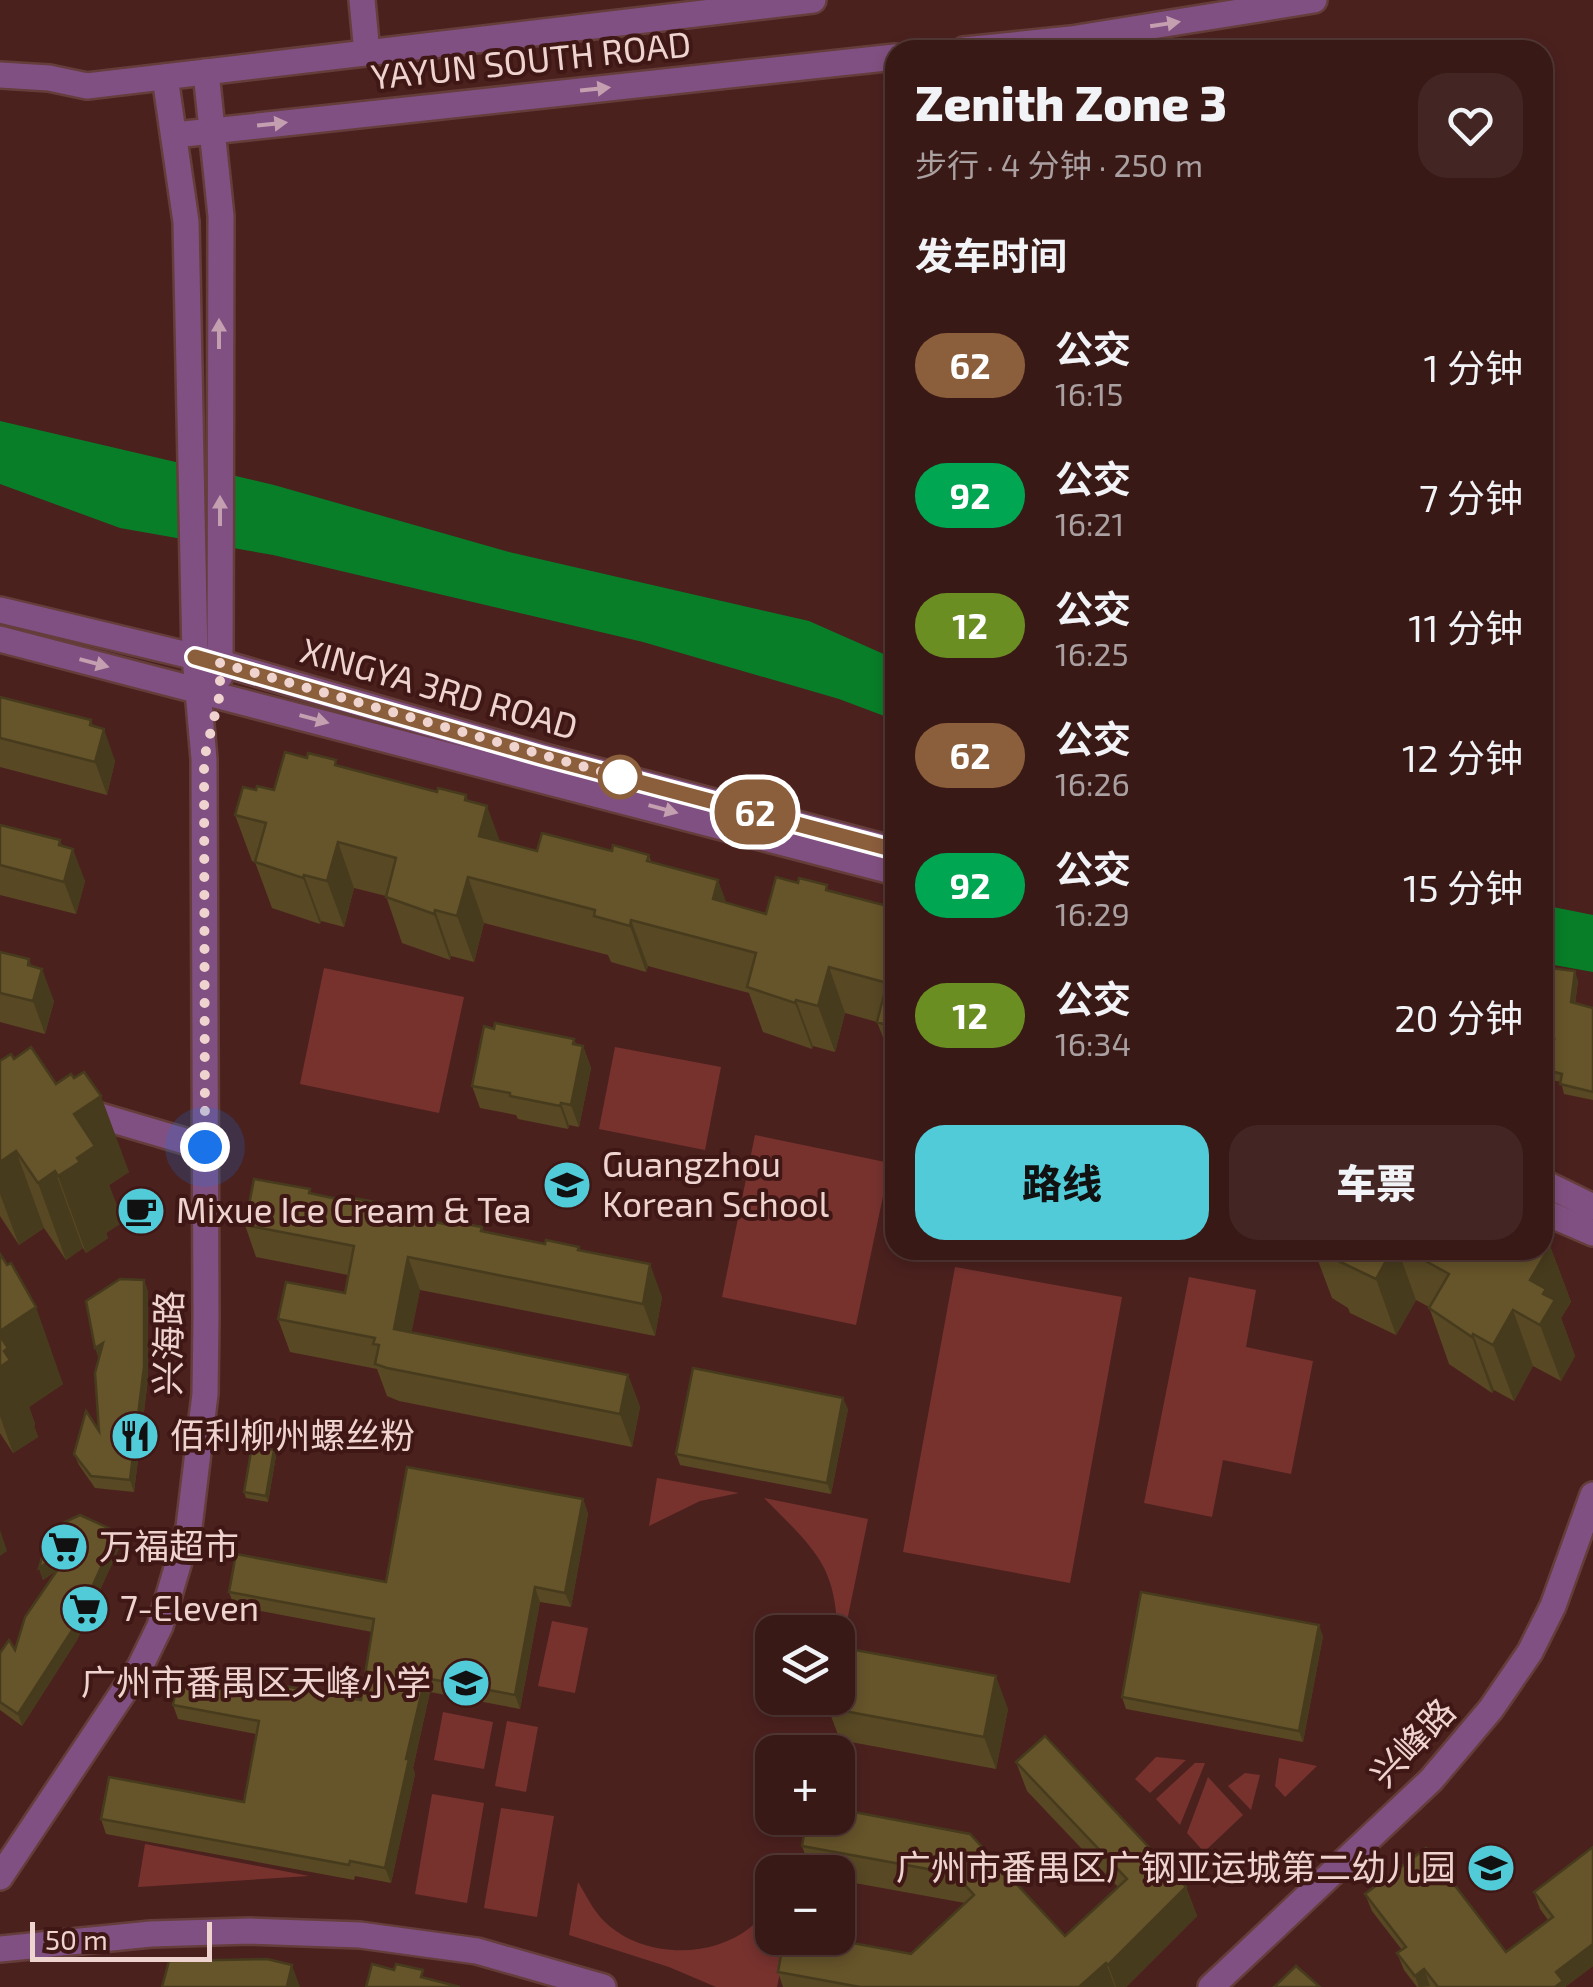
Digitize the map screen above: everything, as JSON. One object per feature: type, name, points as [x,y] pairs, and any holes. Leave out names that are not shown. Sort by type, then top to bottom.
[{"type":"street","points":[[362,0],[367,53]]},
{"type":"street","name":"YAYUN SOUTH ROAD","points":[[0,76],[49,78],[86,86],[813,0]]},
{"type":"street","points":[[1054,40],[1314,0]]},
{"type":"street","name":"YAYUN SOUTH ROAD","points":[[175,134],[885,59]]},
{"type":"street","points":[[206,72],[221,216],[220,663],[208,692]]},
{"type":"street","points":[[165,76],[186,222],[195,657],[208,692]]},
{"type":"street","name":"XINGYA 3RD ROAD","points":[[0,610],[220,663],[541,756],[885,847]]},
{"type":"street","name":"XINGYA 3RD ROAD","points":[[0,638],[885,869]]},
{"type":"street","name":"兴海路","points":[[0,1877],[140,1667],[160,1626],[176,1578],[195,1490],[205,1394],[204,759],[208,692]]},
{"type":"street","points":[[56,1103],[205,1147]]},
{"type":"street","points":[[1553,1187],[1593,1207]]},
{"type":"street","points":[[1553,1216],[1593,1233]]},
{"type":"street","name":"兴峰路","points":[[1211,1987],[1431,1780],[1491,1709],[1530,1652],[1554,1606],[1593,1494]]},
{"type":"street","points":[[0,1948],[249,1931],[360,1935],[476,1952],[603,1987]]},
{"type":"shaded area","points":[[0,421],[274,485],[509,552],[809,621],[885,655],[885,716],[643,642],[273,555],[120,528],[0,484]]},
{"type":"shaded area","points":[[1553,907],[1593,915],[1593,972],[1553,965]]},
{"type":"shaded area","points":[[324,968],[464,997],[439,1113],[300,1084]]},
{"type":"shaded area","points":[[615,1047],[721,1067],[705,1150],[599,1129]]},
{"type":"shaded area","points":[[755,1135],[885,1162],[885,1187],[856,1325],[722,1297]]},
{"type":"shaded area","points":[[955,1267],[1122,1297],[1070,1583],[903,1552]]},
{"type":"shaded area","points":[[1189,1277],[1256,1290],[1246,1347],[1313,1361],[1291,1474],[1223,1460],[1212,1517],[1144,1503]]},
{"type":"shaded area","points":[[657,1478],[739,1493],[700,1501],[649,1526]]},
{"type":"shaded area","points":[[764,1498],[868,1519],[848,1615],[836,1615],[824,1568],[802,1537]]},
{"type":"shaded area","points":[[552,1621],[588,1628],[575,1693],[538,1686]]},
{"type":"shaded area","points":[[443,1712],[493,1722],[484,1769],[434,1760]]},
{"type":"shaded area","points":[[507,1721],[538,1727],[526,1792],[495,1786]]},
{"type":"shaded area","points":[[1156,1757],[1186,1760],[1150,1793],[1135,1779]]},
{"type":"shaded area","points":[[1279,1758],[1317,1766],[1285,1797],[1275,1786]]},
{"type":"shaded area","points":[[1195,1763],[1205,1763],[1180,1825],[1156,1799]]},
{"type":"shaded area","points":[[1245,1773],[1260,1775],[1251,1810],[1228,1786]]},
{"type":"shaded area","points":[[1208,1777],[1243,1815],[1204,1852],[1187,1833]]},
{"type":"shaded area","points":[[432,1794],[484,1803],[467,1903],[415,1894]]},
{"type":"shaded area","points":[[501,1808],[554,1816],[537,1917],[484,1908]]},
{"type":"shaded area","points":[[145,1844],[309,1876],[138,1887]]},
{"type":"shaded area","points":[[578,1882],[605,1922],[638,1943],[677,1950],[698,1949],[736,1937],[755,1924],[755,1955],[784,1955],[777,1987],[716,1987],[669,1967],[569,1935]]},
{"type":"building","points":[[0,697],[91,720],[90,725],[104,729],[95,762],[0,738]]},
{"type":"building","points":[[285,752],[307,758],[308,753],[336,760],[335,765],[437,792],[438,788],[466,795],[465,800],[487,806],[479,836],[537,851],[542,833],[612,851],[613,845],[649,855],[647,861],[718,880],[713,899],[766,914],[776,877],[827,885],[826,890],[885,905],[885,982],[829,967],[818,1006],[796,1000],[795,1003],[747,987],[756,953],[631,920],[630,926],[594,916],[595,910],[468,877],[457,916],[435,910],[434,914],[386,897],[396,858],[338,842],[327,881],[304,875],[303,878],[255,862],[266,823],[235,815],[243,787],[274,790]]},
{"type":"building","points":[[0,825],[60,840],[59,845],[73,849],[64,882],[0,865]]},
{"type":"building","points":[[0,952],[29,959],[28,965],[42,969],[33,1001],[0,993]]},
{"type":"building","points":[[1553,968],[1575,971],[1571,1002],[1593,1008],[1593,1092],[1560,1084],[1562,1074],[1553,1072]]},
{"type":"building","points":[[885,991],[885,1025],[877,1022]]},
{"type":"building","points":[[495,1023],[574,1039],[573,1044],[583,1046],[571,1105],[560,1106],[472,1086],[484,1026],[494,1029]]},
{"type":"building","points":[[31,1047],[56,1084],[71,1074],[74,1078],[84,1072],[101,1096],[74,1114],[95,1146],[77,1158],[80,1162],[58,1176],[55,1171],[38,1183],[16,1151],[0,1162],[0,1061],[11,1054],[14,1059]]},
{"type":"building","points":[[254,1179],[310,1189],[309,1193],[347,1201],[348,1197],[407,1208],[405,1216],[482,1227],[481,1231],[545,1244],[546,1240],[650,1264],[643,1304],[408,1257],[394,1329],[628,1375],[620,1414],[387,1368],[375,1364],[379,1345],[373,1344],[375,1338],[278,1319],[286,1282],[345,1293],[354,1246],[245,1225]]},
{"type":"building","points":[[0,1254],[7,1265],[11,1263],[36,1307],[0,1331]]},
{"type":"building","points":[[1336,1260],[1386,1260],[1376,1279]]},
{"type":"building","points":[[1424,1260],[1542,1260],[1530,1280],[1555,1300],[1540,1325],[1513,1310],[1493,1345],[1473,1334],[1472,1337],[1429,1308],[1449,1274]]},
{"type":"building","points":[[120,1279],[144,1280],[144,1367],[130,1480],[91,1476],[74,1454],[86,1411],[99,1431],[95,1373],[103,1343],[95,1348],[86,1301]]},
{"type":"building","points":[[0,1336],[10,1360],[0,1367]]},
{"type":"building","points":[[693,1368],[843,1398],[827,1483],[676,1454]]},
{"type":"building","points":[[252,1446],[274,1450],[266,1496],[244,1492]]},
{"type":"building","points":[[407,1467],[583,1499],[565,1593],[535,1587],[515,1695],[425,1678],[385,1868],[350,1861],[349,1865],[101,1819],[109,1777],[244,1802],[259,1721],[173,1705],[180,1667],[361,1700],[374,1619],[229,1592],[236,1554],[386,1582]]},
{"type":"building","points":[[80,1515],[117,1532],[73,1629],[18,1714],[0,1702],[0,1653],[9,1640],[15,1650],[25,1617],[76,1543],[39,1568],[50,1529]]},
{"type":"building","points":[[1141,1592],[1319,1625],[1299,1731],[1122,1697]]},
{"type":"building","points":[[855,1650],[996,1676],[984,1737],[855,1713]]},
{"type":"building","points":[[1045,1736],[1186,1887],[1108,1965],[1079,1987],[860,1987],[778,1972],[781,1955],[855,1955],[855,1943],[911,1954],[974,1895],[955,1874],[802,1846],[804,1835],[855,1835],[855,1812],[970,1834],[1065,1936],[1127,1879],[1016,1762]]},
{"type":"building","points":[[1593,1847],[1593,1944],[1556,1972],[1563,1981],[1555,1987],[1438,1987],[1424,1969],[1415,1976],[1397,1953],[1406,1947],[1365,1894],[1426,1848],[1506,1952],[1553,1917],[1534,1892]]},
{"type":"building","points":[[267,1959],[292,1965],[287,1986],[291,1987],[162,1987],[169,1961]]},
{"type":"building","points":[[372,1964],[394,1970],[396,1964],[423,1970],[421,1977],[460,1987],[366,1987]]},
{"type":"building","points":[[1296,1966],[1320,1987],[1274,1987]]},
{"type":"bus line","name":"62","points":[[195,657],[541,756],[885,846]]},
{"type":"place","name":"Guangzhou Korean School","points":[[567,1185]]},
{"type":"place","name":"Mixue Ice Cream & Tea","points":[[141,1211]]},
{"type":"place","name":"佰利柳州螺丝粉","points":[[135,1436]]},
{"type":"place","name":"万福超市","points":[[64,1547]]},
{"type":"place","name":"7-Eleven","points":[[85,1609]]},
{"type":"place","name":"广州市番禺区天峰小学","points":[[466,1683]]},
{"type":"place","name":"广州市番禺区广钢亚运城第二幼儿园","points":[[1491,1868]]},
{"type":"route","points":[[205,1147],[204,759],[220,694],[220,663],[620,777]]}]
